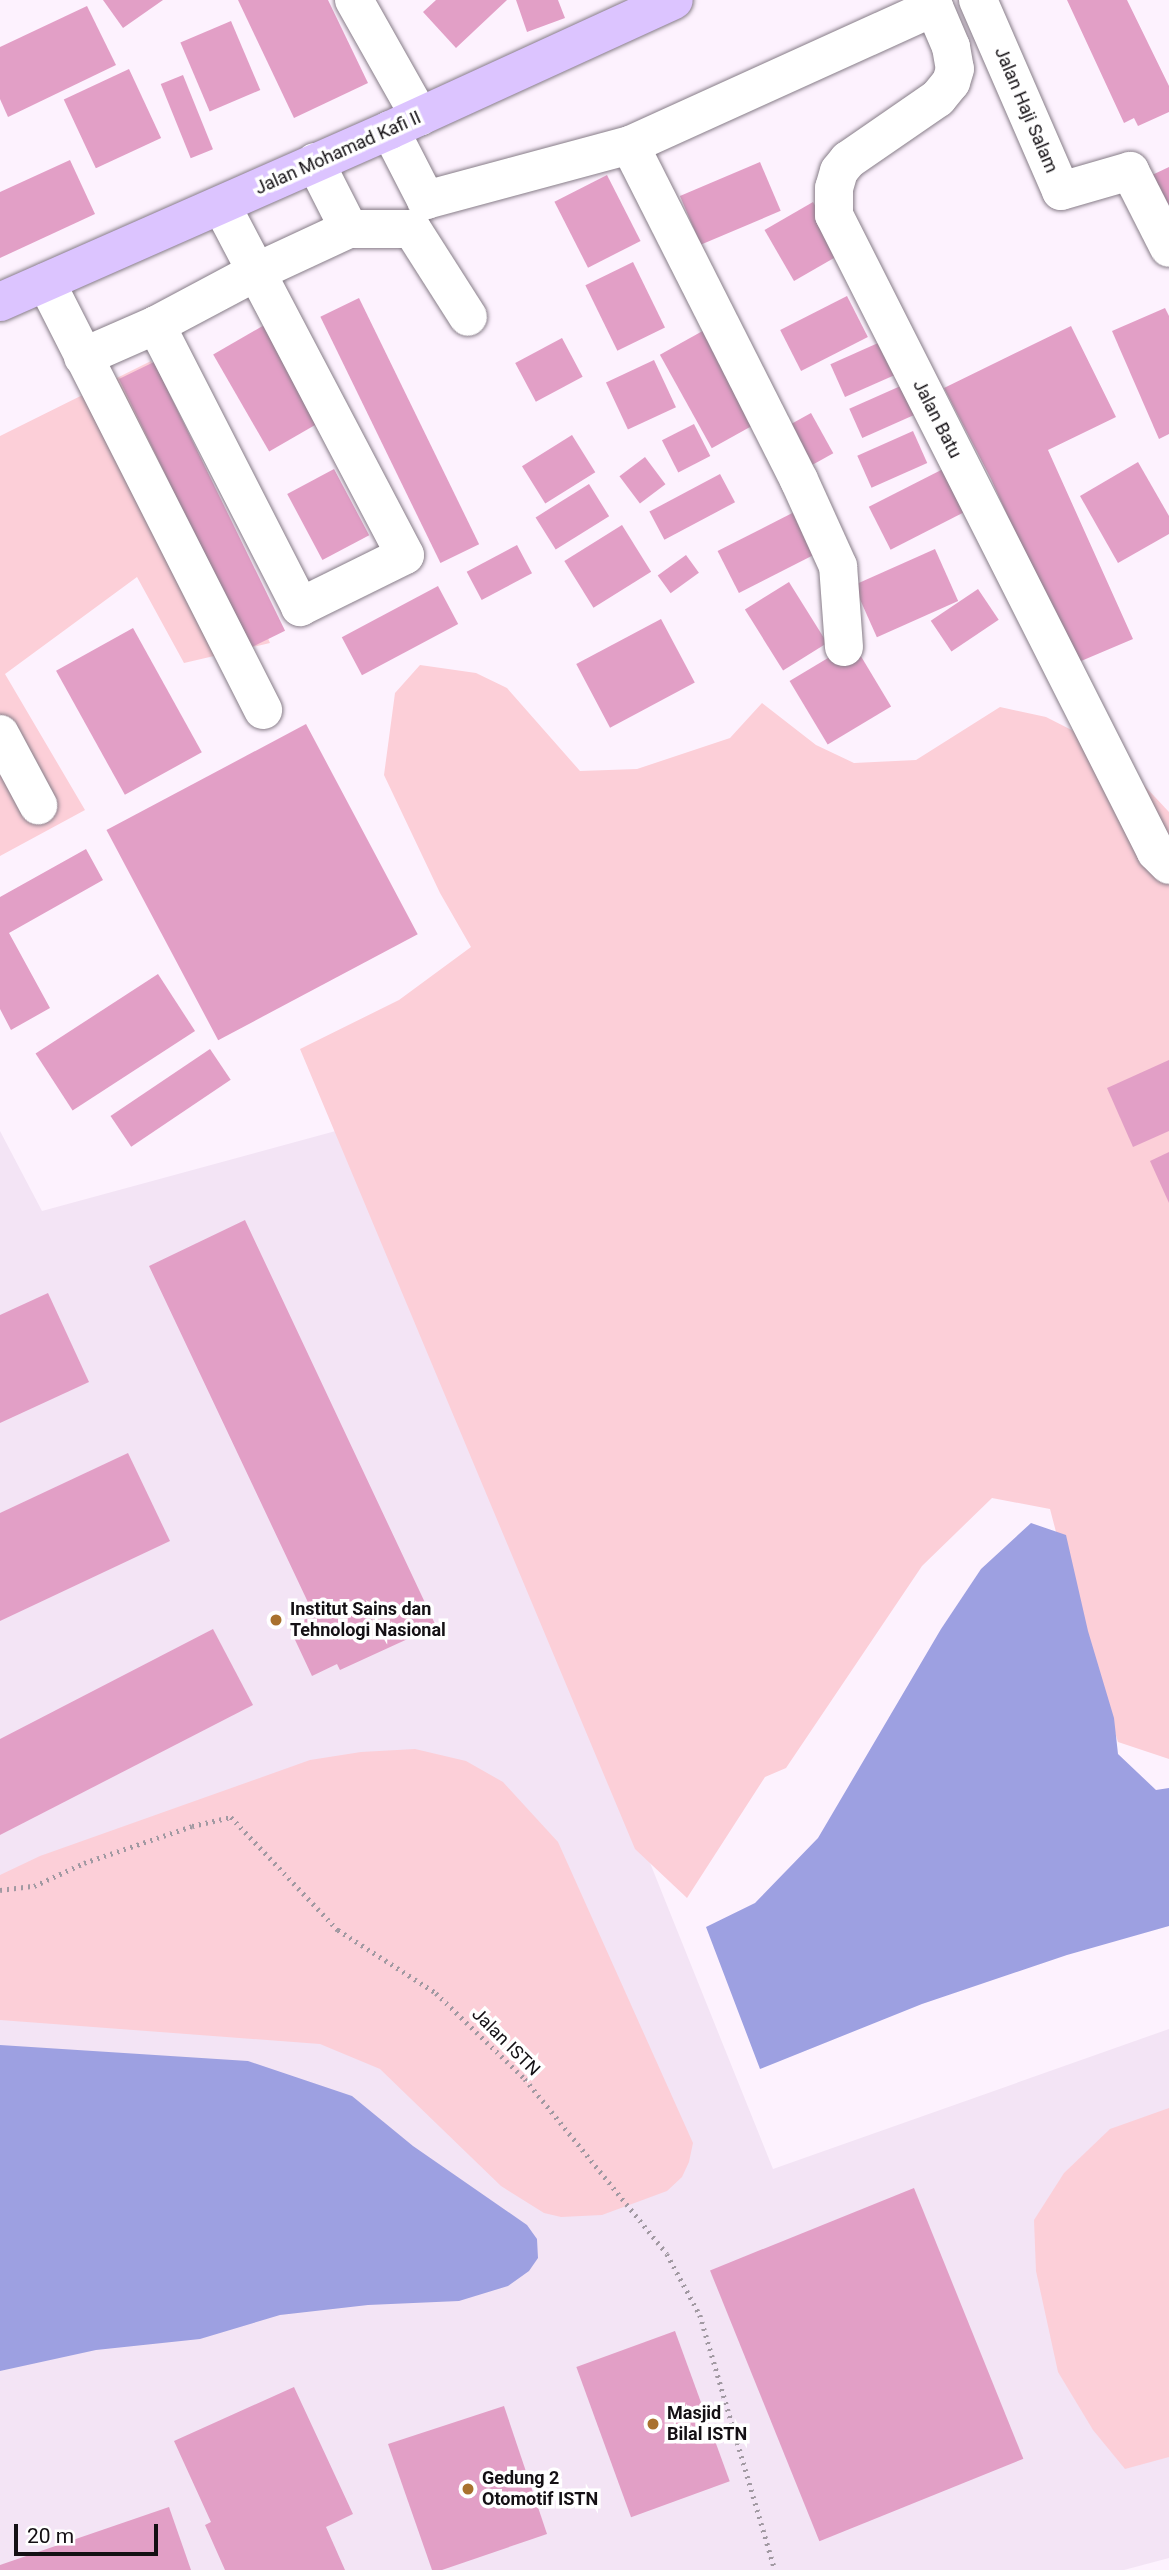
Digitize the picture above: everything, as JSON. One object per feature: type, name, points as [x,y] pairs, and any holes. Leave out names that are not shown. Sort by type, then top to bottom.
[{"type":"main road","name":"Jalan Mohamad Kafi II","points":[[0,302],[50,293],[674,0]]},
{"type":"street","points":[[354,0],[402,130],[419,214],[468,317]]},
{"type":"street","name":"Jalan Haji Salam","points":[[978,0],[1061,191],[1130,171],[1169,248]]},
{"type":"street","points":[[78,349],[156,325],[251,265],[345,223],[419,214],[630,145],[933,3]]},
{"type":"street","name":"Jalan Batu","points":[[933,3],[951,47],[955,69],[951,82],[938,98],[848,160],[839,171],[834,188],[834,215],[1156,852],[1169,865]]},
{"type":"street","points":[[630,145],[799,480],[838,566],[844,647]]},
{"type":"street","points":[[318,169],[345,223]]},
{"type":"street","points":[[156,325],[300,607],[405,555],[225,212]]},
{"type":"street","points":[[50,293],[263,710]]},
{"type":"street","points":[[0,734],[38,805]]},
{"type":"path","name":"Jalan ISTN","points":[[0,1890],[34,1886],[84,1863],[192,1826],[231,1817],[338,1930],[436,1993],[524,2079],[667,2254],[700,2315],[775,2570]]},
{"type":"shaded area","points":[[151,361],[270,643],[184,663],[137,577],[5,674],[85,810],[0,856],[0,436]]},
{"type":"shaded area","points":[[420,665],[476,673],[507,688],[580,771],[637,769],[730,738],[762,703],[816,745],[854,763],[916,760],[1000,707],[1046,717],[1111,750],[1169,812],[1169,1759],[1118,1742],[1078,1616],[1050,1509],[992,1498],[922,1566],[786,1768],[765,1777],[687,1898],[635,1849],[300,1049],[399,1000],[471,947],[440,893],[384,775],[395,693]]},
{"type":"shaded area","name":"Institut Sains dan Tehnologi Nasional","points":[[354,1126],[773,2169],[1169,2029],[1169,2558],[1124,2570],[0,2570],[0,1131],[42,1211]]},
{"type":"shaded area","points":[[415,1749],[466,1761],[503,1782],[558,1842],[693,2143],[682,2177],[667,2191],[602,2215],[561,2217],[544,2213],[501,2186],[380,2069],[320,2044],[0,2020],[0,1875],[40,1856],[310,1760],[361,1752]]},
{"type":"shaded area","points":[[1169,2108],[1169,2457],[1125,2469],[1093,2430],[1058,2372],[1036,2271],[1034,2220],[1064,2173],[1110,2129]]},
{"type":"water","points":[[1031,1523],[1066,1535],[1088,1631],[1114,1718],[1118,1754],[1156,1790],[1169,1788],[1169,1926],[1067,1955],[922,2004],[760,2069],[706,1927],[755,1903],[818,1838],[941,1629],[981,1569]]},
{"type":"water","points":[[0,2045],[248,2061],[352,2096],[413,2146],[527,2225],[537,2239],[538,2258],[529,2271],[508,2286],[459,2301],[368,2305],[280,2315],[200,2339],[96,2350],[0,2371]]},
{"type":"building","points":[[103,0],[163,0],[123,28]]},
{"type":"building","points":[[238,0],[328,0],[368,83],[294,118]]},
{"type":"building","points":[[436,0],[507,0],[456,48],[423,12]]},
{"type":"building","points":[[516,0],[558,0],[565,18],[527,32]]},
{"type":"building","points":[[1067,0],[1127,0],[1169,86],[1169,112],[1138,126],[1134,118],[1124,123]]},
{"type":"building","points":[[87,6],[116,65],[8,117],[0,99],[0,47]]},
{"type":"building","points":[[231,21],[260,90],[210,112],[180,42]]},
{"type":"building","points":[[129,69],[161,138],[96,168],[64,99]]},
{"type":"building","points":[[183,75],[213,149],[191,158],[161,84]]},
{"type":"building","points":[[70,160],[95,214],[0,258],[0,192]]},
{"type":"building","points":[[760,162],[781,211],[701,245],[680,196]]},
{"type":"building","points":[[1169,167],[1169,221],[1150,176]]},
{"type":"building","points":[[607,175],[641,241],[588,268],[554,202]]},
{"type":"building","points":[[813,202],[842,253],[794,281],[765,230]]},
{"type":"building","points":[[633,262],[665,328],[617,351],[585,285]]},
{"type":"building","points":[[847,296],[868,337],[801,371],[780,330]]},
{"type":"building","points":[[359,298],[479,544],[440,563],[320,317]]},
{"type":"building","points":[[1165,308],[1169,316],[1169,434],[1159,439],[1112,331]]},
{"type":"building","points":[[266,324],[322,421],[269,451],[213,355]]},
{"type":"building","points":[[1071,326],[1116,417],[1048,450],[1133,639],[1074,664],[991,479],[944,388]]},
{"type":"building","points":[[708,328],[760,422],[712,448],[660,355]]},
{"type":"building","points":[[562,338],[583,377],[536,402],[515,363]]},
{"type":"building","points":[[887,339],[902,372],[845,397],[830,364]]},
{"type":"building","points":[[654,360],[676,407],[628,430],[606,382]]},
{"type":"building","points":[[154,362],[285,631],[250,648],[119,379]]},
{"type":"building","points":[[905,384],[918,413],[862,438],[849,409]]},
{"type":"building","points":[[811,413],[833,453],[805,469],[783,429]]},
{"type":"building","points":[[694,424],[710,456],[678,472],[662,440]]},
{"type":"building","points":[[913,431],[927,463],[872,488],[857,456]]},
{"type":"building","points":[[572,435],[595,472],[545,504],[522,466]]},
{"type":"building","points":[[645,457],[665,484],[640,503],[619,476]]},
{"type":"building","points":[[1138,462],[1169,516],[1169,534],[1118,563],[1080,496]]},
{"type":"building","points":[[949,466],[971,509],[891,550],[869,507]]},
{"type":"building","points":[[334,469],[369,535],[322,560],[287,494]]},
{"type":"building","points":[[720,474],[735,502],[664,540],[649,512]]},
{"type":"building","points":[[589,484],[609,516],[556,550],[536,517]]},
{"type":"building","points":[[804,507],[825,549],[739,593],[718,551]]},
{"type":"building","points":[[622,525],[651,572],[593,608],[564,561]]},
{"type":"building","points":[[517,545],[532,573],[482,600],[467,572]]},
{"type":"building","points":[[935,549],[958,601],[877,637],[854,585]]},
{"type":"building","points":[[686,555],[699,573],[671,593],[658,576]]},
{"type":"building","points":[[789,582],[827,643],[783,671],[745,610]]},
{"type":"building","points":[[438,586],[458,624],[362,675],[342,637]]},
{"type":"building","points":[[978,589],[999,620],[951,652],[931,621]]},
{"type":"building","points":[[661,619],[695,683],[610,728],[576,664]]},
{"type":"building","points":[[133,628],[202,752],[125,795],[56,671]]},
{"type":"building","points":[[853,643],[891,706],[828,745],[790,681]]},
{"type":"building","points":[[306,724],[418,934],[218,1040],[106,830]]},
{"type":"building","points":[[86,849],[103,880],[9,933],[50,1008],[11,1030],[0,1009],[0,897]]},
{"type":"building","points":[[158,974],[195,1031],[73,1111],[36,1054]]},
{"type":"building","points":[[210,1049],[231,1080],[131,1147],[111,1116]]},
{"type":"building","points":[[1169,1060],[1169,1131],[1133,1147],[1107,1088]]},
{"type":"building","points":[[1169,1152],[1169,1203],[1150,1161]]},
{"type":"building","points":[[245,1220],[436,1626],[340,1670],[337,1664],[312,1676],[289,1627],[314,1615],[149,1266]]},
{"type":"building","points":[[48,1293],[89,1382],[0,1423],[0,1315]]},
{"type":"building","points":[[128,1453],[170,1541],[0,1621],[0,1513]]},
{"type":"building","points":[[213,1629],[253,1705],[0,1835],[0,1739]]},
{"type":"building","points":[[914,2188],[1023,2459],[819,2541],[710,2270]]},
{"type":"building","name":"Masjid Bilal ISTN","points":[[675,2331],[730,2481],[631,2517],[576,2367]]},
{"type":"building","points":[[294,2387],[353,2514],[326,2527],[345,2570],[225,2570],[205,2525],[211,2522],[174,2441]]},
{"type":"building","name":"Gedung 2 Otomotif ISTN","points":[[504,2406],[547,2534],[442,2570],[432,2570],[388,2444]]},
{"type":"building","points":[[169,2507],[191,2570],[0,2570],[0,2565]]},
{"type":"place","name":"Institut Sains dan Tehnologi Nasional","points":[[276,1620]]},
{"type":"place","name":"Masjid Bilal ISTN","points":[[653,2424]]},
{"type":"place","name":"Gedung 2 Otomotif ISTN","points":[[468,2489]]}]
